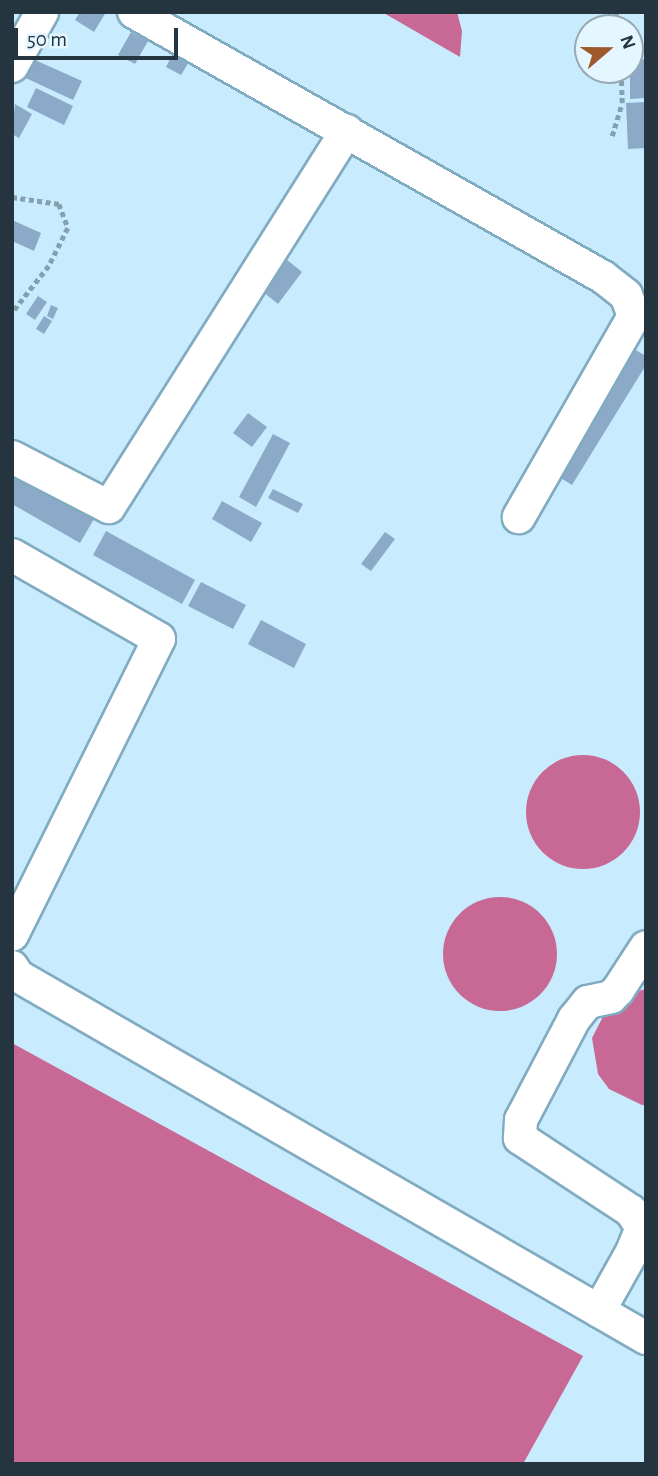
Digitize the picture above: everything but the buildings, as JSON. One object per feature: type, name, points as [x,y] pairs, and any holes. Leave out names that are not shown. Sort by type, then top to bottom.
[{"type":"lane","points":[[12,66],[42,12]]},
{"type":"lane","points":[[134,12],[603,277],[626,295],[634,316],[519,517]]},
{"type":"lane","points":[[12,457],[109,507],[347,131]]},
{"type":"lane","points":[[12,555],[159,639],[12,935]]},
{"type":"lane","points":[[598,1311],[632,1252],[643,1222],[631,1211],[520,1138],[521,1120],[574,1018],[588,1002],[611,997],[646,947]]},
{"type":"lane","points":[[12,967],[18,976],[646,1338]]},
{"type":"path","points":[[612,136],[622,103],[621,84]]},
{"type":"path","points":[[12,197],[59,204],[68,228],[49,266],[12,313]]},
{"type":"shaded area","points":[[382,12],[457,12],[462,31],[460,57]]},
{"type":"shaded area","points":[[583,755],[605,759],[624,771],[636,790],[640,812],[636,834],[624,853],[605,865],[583,869],[561,865],[542,853],[530,834],[526,812],[530,790],[542,771],[561,759]]},
{"type":"shaded area","points":[[500,897],[522,901],[541,913],[553,932],[557,954],[553,976],[541,995],[522,1007],[500,1011],[478,1007],[459,995],[447,976],[443,954],[447,932],[459,913],[478,901]]},
{"type":"shaded area","points":[[646,989],[646,1105],[642,1105],[609,1089],[598,1074],[592,1038],[609,1005],[626,994]]},
{"type":"shaded area","points":[[12,1043],[583,1356],[523,1464],[12,1464]]}]
